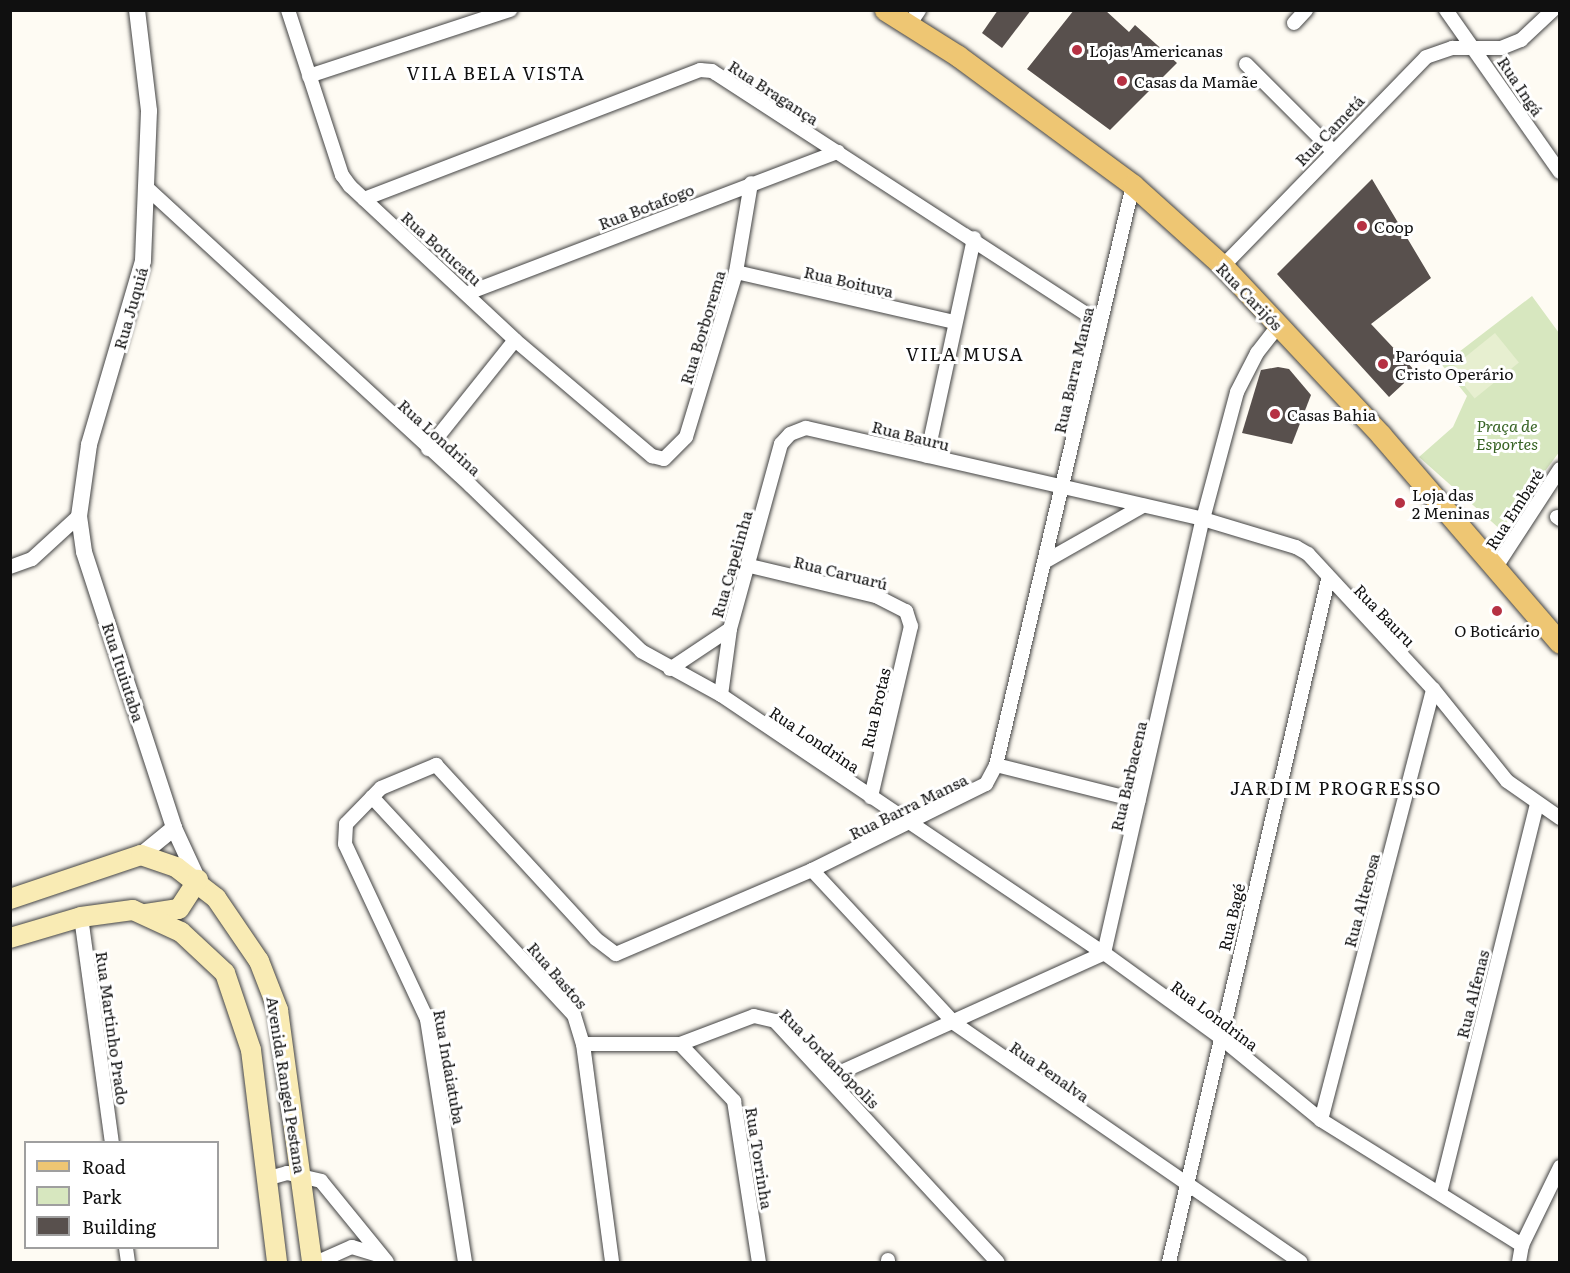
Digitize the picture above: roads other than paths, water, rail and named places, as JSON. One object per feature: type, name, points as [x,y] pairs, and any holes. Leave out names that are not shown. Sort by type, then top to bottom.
[{"type":"main road","name":"Rua Carijós","points":[[885,10],[914,18],[1133,185],[1223,266],[1279,325],[1496,567],[1560,643]]},
{"type":"main road","name":"Avenida Rangel Pestana","points":[[141,855],[159,859],[198,880],[231,916],[271,986],[302,1176],[312,1263]]},
{"type":"main road","points":[[10,899],[141,855]]},
{"type":"main road","points":[[146,914],[179,909],[198,880]]},
{"type":"main road","name":"Avenida Rangel Pestana","points":[[10,938],[81,917],[120,909],[146,914],[206,952],[233,991],[251,1050],[277,1263]]},
{"type":"street","name":"Rua Juquiá","points":[[79,516],[89,445],[143,261],[149,111],[137,10]]},
{"type":"street","name":"Rua Botucatu","points":[[288,10],[342,175],[364,199],[468,293],[515,340],[652,456]]},
{"type":"street","points":[[309,76],[510,10]]},
{"type":"street","points":[[1294,23],[1306,10]]},
{"type":"street","name":"Rua Ingá","points":[[1446,10],[1558,164]]},
{"type":"street","name":"Rua Cametá","points":[[1223,266],[1332,150],[1426,57],[1452,48],[1501,48],[1521,40],[1553,10]]},
{"type":"street","points":[[1246,64],[1332,150]]},
{"type":"street","name":"Rua Bragança","points":[[364,199],[700,70],[720,76],[974,238],[1100,322]]},
{"type":"street","name":"Rua Botafogo","points":[[468,293],[751,183],[838,152]]},
{"type":"street","name":"Rua Borborema","points":[[652,456],[664,459],[686,436],[736,272],[751,183]]},
{"type":"street","name":"Rua Barra Mansa","points":[[372,797],[436,765],[596,939],[616,954],[812,870],[912,824],[986,784],[996,765],[1064,490],[1100,322],[1133,185]]},
{"type":"street","name":"Rua Londrina","points":[[147,188],[428,449],[607,621],[670,669],[721,695],[1104,953],[1220,1037],[1321,1120],[1522,1245]]},
{"type":"street","points":[[927,456],[954,322],[974,238]]},
{"type":"street","name":"Rua Boituva","points":[[736,272],[954,322]]},
{"type":"street","name":"Rua Barbacena","points":[[1104,953],[1203,519],[1240,384],[1279,325]]},
{"type":"street","points":[[428,449],[515,340]]},
{"type":"street","name":"Rua Bauru","points":[[781,444],[790,434],[806,428],[1064,490],[1203,519],[1296,547],[1308,554],[1328,580],[1433,689],[1507,781],[1560,818]]},
{"type":"street","name":"Rua Capelinha","points":[[721,695],[730,629],[750,566],[781,444]]},
{"type":"street","name":"Rua Embaré","points":[[1496,567],[1560,469]]},
{"type":"street","points":[[1046,561],[1143,506]]},
{"type":"street","points":[[10,567],[32,559],[79,516]]},
{"type":"street","name":"Rua Ituiutaba","points":[[79,516],[84,552],[174,828],[198,880]]},
{"type":"street","name":"Rua Caruarú","points":[[750,566],[894,603],[906,610],[911,626]]},
{"type":"street","name":"Rua Bagé","points":[[1169,1263],[1328,580]]},
{"type":"street","name":"Rua Brotas","points":[[871,797],[911,626]]},
{"type":"street","points":[[670,669],[730,629]]},
{"type":"street","name":"Rua Alterosa","points":[[1321,1120],[1433,689]]},
{"type":"street","points":[[996,765],[1139,801]]},
{"type":"street","name":"Rua Bastos","points":[[372,797],[574,1015],[583,1044],[612,1263]]},
{"type":"street","name":"Rua Indaiatuba","points":[[372,797],[346,824],[343,834],[427,1019],[465,1263]]},
{"type":"street","name":"Rua Alfenas","points":[[1440,1193],[1537,803]]},
{"type":"street","points":[[141,855],[174,828]]},
{"type":"street","name":"Rua Penalva","points":[[812,870],[954,1023],[1186,1187],[1301,1263]]},
{"type":"street","name":"Rua Martinho Prado","points":[[81,917],[111,1141]]},
{"type":"street","points":[[830,1077],[954,1023],[1104,953]]},
{"type":"street","name":"Rua Jordanópolis","points":[[583,1044],[680,1044],[754,1016],[765,1017],[830,1077],[997,1263]]},
{"type":"street","name":"Rua Torrinha","points":[[680,1044],[734,1101],[759,1263]]},
{"type":"street","points":[[1519,1263],[1522,1245],[1560,1167]]},
{"type":"street","points":[[266,1179],[302,1176],[321,1181],[385,1259]]},
{"type":"street","points":[[318,1263],[352,1247],[385,1259]]},
{"type":"place","name":"Lojas Americanas","points":[[1077,50]]},
{"type":"place","name":"Casas da Mamãe","points":[[1122,81]]},
{"type":"place","name":"Coop","points":[[1362,226]]},
{"type":"place","name":"Paróquia Cristo Operário","points":[[1383,364]]},
{"type":"place","name":"Casas Bahia","points":[[1275,414]]},
{"type":"place","name":"Loja das 2 Meninas","points":[[1400,503]]},
{"type":"place","name":"O Boticário","points":[[1497,611]]},
{"type":"district","name":"VILA BELA VISTA","points":[[496,73]]},
{"type":"district","name":"VILA MUSA","points":[[965,354]]},
{"type":"district","name":"JARDIM PROGRESSO","points":[[1336,788]]},
{"type":"park label","name":"Praça de Esportes","points":[[1507,434]]}]
